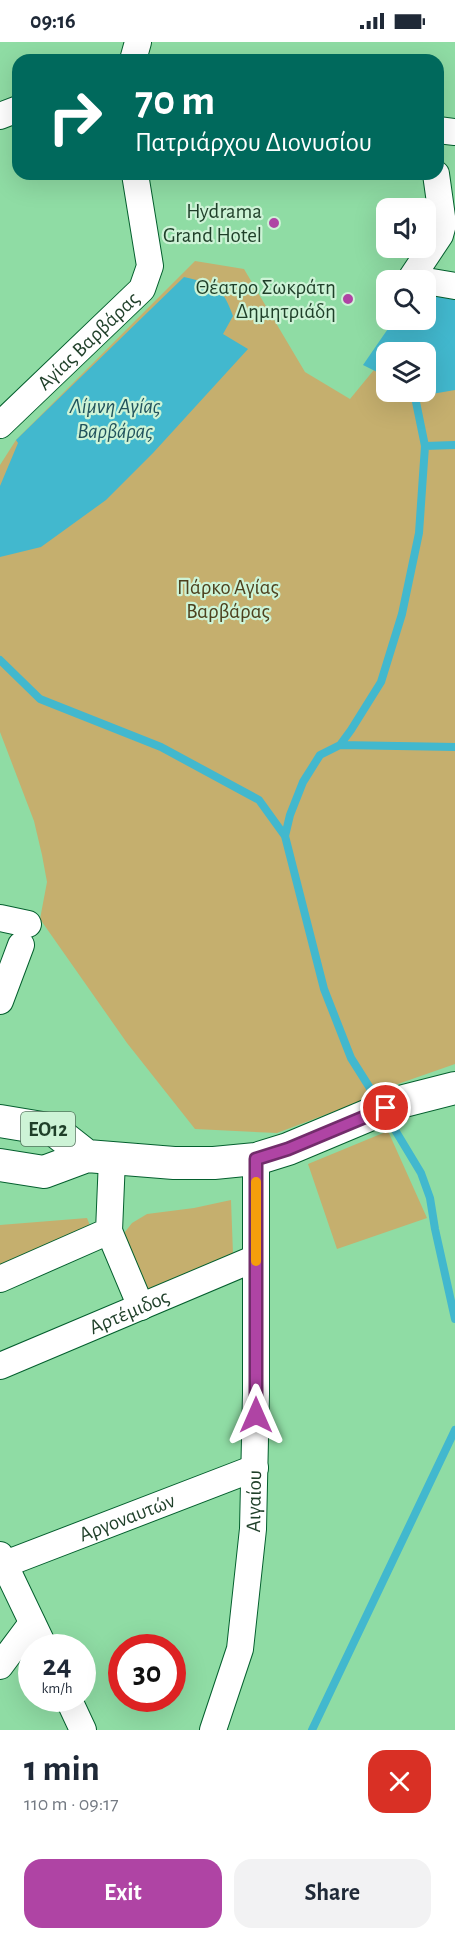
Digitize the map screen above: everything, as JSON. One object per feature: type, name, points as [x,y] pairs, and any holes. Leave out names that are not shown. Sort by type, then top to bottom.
[{"type":"main road","name":"ΕΟ12","points":[[3,1168],[44,1172],[100,1158],[174,1163],[214,1163],[256,1159],[277,1153],[386,1108],[455,1088]]},
{"type":"main road","name":"ΕΟ12","points":[[0,1121],[54,1130],[100,1158]]},
{"type":"street","name":"Αγίας Βαρβάρας","points":[[0,425],[142,289],[150,266],[136,180]]},
{"type":"street","points":[[417,270],[440,235],[443,224],[437,180]]},
{"type":"street","points":[[436,283],[455,286]]},
{"type":"street","points":[[0,918],[24,935],[0,1000]]},
{"type":"street","points":[[100,1158],[109,1231],[141,1307]]},
{"type":"street","name":"Αιγαίου","points":[[213,1730],[240,1649],[250,1565],[255,1468],[256,1159]]},
{"type":"street","points":[[0,1279],[109,1231]]},
{"type":"street","name":"Αρτέμιδος","points":[[0,1366],[256,1258]]},
{"type":"street","name":"Αργοναυτών","points":[[1,1562],[255,1468]]},
{"type":"street","points":[[1,1562],[38,1634]]},
{"type":"street","points":[[0,1666],[32,1623]]},
{"type":"street","points":[[75,1712],[83,1730]]},
{"type":"green space","name":"Πάρκο Αγίας Βαρβάρας","points":[[195,261],[244,269],[305,372],[350,399],[376,367],[376,402],[436,402],[436,342],[426,342],[426,330],[436,330],[436,308],[455,286],[455,1064],[378,1091],[354,1104],[277,1133],[195,1129],[127,1043],[40,919],[47,882],[42,855],[34,821],[0,732],[0,465],[16,440]]},
{"type":"green space","points":[[388,1131],[427,1218],[337,1249],[308,1164]]},
{"type":"green space","points":[[231,1200],[233,1254],[142,1293],[121,1237],[132,1223],[147,1214],[194,1208]]},
{"type":"green space","points":[[87,1218],[91,1228],[0,1267],[0,1225]]},
{"type":"water","name":"Λίμνη Αγίας Βαρβάρας","points":[[184,277],[210,284],[221,292],[233,316],[223,334],[248,349],[153,453],[106,500],[41,547],[0,557],[0,486],[18,443],[16,440]]},
{"type":"water","points":[[436,289],[455,291],[455,390],[436,393],[436,342],[379,342],[387,330],[436,330]]},
{"type":"water","points":[[376,346],[376,372],[363,365]]},
{"type":"waterway","points":[[340,745],[381,682],[402,614],[419,533],[425,446],[416,402]]},
{"type":"waterway","points":[[425,446],[455,445]]},
{"type":"waterway","points":[[0,660],[40,699],[161,747],[259,800],[285,836],[324,989],[351,1058],[380,1104]]},
{"type":"waterway","points":[[285,836],[290,815],[303,782],[320,755],[340,745],[455,747]]},
{"type":"waterway","points":[[386,1115],[421,1173],[430,1198],[455,1319]]},
{"type":"waterway","points":[[312,1730],[455,1430]]},
{"type":"slow traffic","points":[[256,1182],[256,1261]]},
{"type":"place","name":"Hydrama Grand Hotel","points":[[274,223]]},
{"type":"place","name":"Θέατρο Σωκράτη Δημητριάδη","points":[[348,299]]},
{"type":"route","points":[[256,1415],[256,1159],[288,1149],[386,1108]]}]
